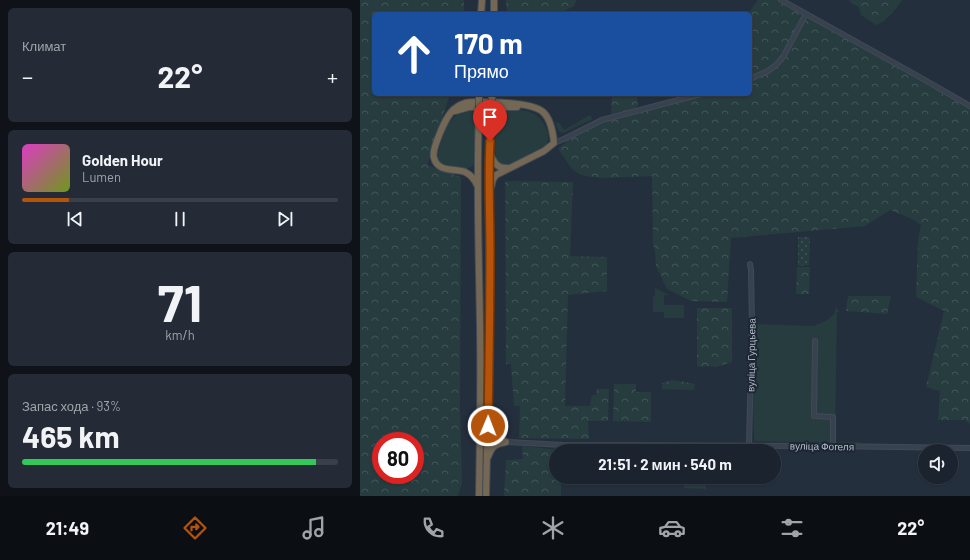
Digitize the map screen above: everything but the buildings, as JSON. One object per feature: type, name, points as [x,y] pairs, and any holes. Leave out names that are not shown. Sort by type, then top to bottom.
[{"type":"highway","points":[[482,0],[482,12]]},
{"type":"highway","points":[[494,0],[494,12]]},
{"type":"highway","points":[[479,96],[477,160],[480,337],[479,496]]},
{"type":"highway","points":[[486,496],[490,237],[489,153],[492,96]]},
{"type":"highway","points":[[478,187],[469,174],[443,168],[434,160],[434,147],[442,126],[454,108],[465,103],[486,102],[508,103],[538,109],[544,114],[552,129],[554,143],[544,151],[496,175],[493,179],[489,194]]},
{"type":"highway","points":[[489,153],[497,166],[509,168]]},
{"type":"highway","points":[[464,172],[474,168],[477,160]]},
{"type":"highway","points":[[488,426],[497,440],[506,442]]},
{"type":"highway","points":[[487,458],[492,448],[497,443],[506,442]]},
{"type":"street","points":[[781,0],[970,106]]},
{"type":"street","points":[[752,78],[768,71],[783,57],[806,14]]},
{"type":"street","points":[[554,143],[602,120],[693,96]]},
{"type":"street","name":"вуліца Гурцьева","points":[[749,444],[752,324],[750,264]]},
{"type":"street","points":[[815,341],[814,416],[833,417],[832,446]]},
{"type":"street","name":"вуліца Фогеля","points":[[506,442],[549,444]]},
{"type":"street","name":"вуліца Фогеля","points":[[781,446],[970,448]]},
{"type":"green space","points":[[360,0],[464,0],[464,12],[372,12],[372,96],[449,96],[427,165],[461,177],[460,409],[462,483],[458,496],[360,496]]},
{"type":"green space","points":[[506,0],[576,0],[574,6],[562,12],[507,12]]},
{"type":"green space","points":[[758,0],[781,0],[970,106],[970,424],[965,420],[938,420],[940,391],[926,387],[944,311],[916,297],[918,239],[921,225],[912,219],[890,210],[865,226],[731,238],[727,302],[691,301],[667,289],[656,266],[653,244],[652,176],[603,178],[579,174],[572,169],[558,148],[567,142],[564,139],[602,120],[693,96],[752,96],[752,12],[749,12]]},
{"type":"green space","points":[[849,0],[902,0],[888,18],[876,25],[861,15],[859,7],[851,3]]},
{"type":"green space","points":[[612,96],[638,96],[638,106],[633,110],[611,114]]},
{"type":"green space","points":[[467,109],[475,109],[475,162],[467,169],[452,168],[442,165],[438,157],[438,152],[447,126],[455,116]]},
{"type":"green space","points":[[496,110],[522,110],[536,115],[543,122],[547,131],[548,140],[546,145],[521,161],[506,166],[501,165],[497,162],[495,152]]},
{"type":"green space","points":[[590,115],[591,120],[563,133],[559,131],[555,123],[558,122],[564,130]]},
{"type":"green space","points":[[505,181],[573,182],[570,256],[607,257],[607,291],[568,295],[565,406],[590,406],[592,395],[596,395],[597,389],[609,389],[608,421],[588,421],[589,439],[519,438],[520,406],[514,406],[511,364],[506,364]]},
{"type":"green space","points":[[798,237],[810,237],[809,265],[798,266]]},
{"type":"green space","points":[[797,267],[810,267],[809,294],[796,294]]},
{"type":"green space","points":[[655,288],[669,295],[664,295],[664,305],[684,305],[684,318],[664,318],[664,312],[653,312],[653,297],[655,295]]},
{"type":"green space","points":[[848,296],[891,296],[887,314],[846,311]]},
{"type":"green space","points":[[835,307],[840,312],[837,312],[835,442],[860,443],[754,441],[754,324],[814,326],[827,320],[834,314]]},
{"type":"green space","points":[[697,308],[732,308],[732,362],[716,367],[697,367]]},
{"type":"green space","points":[[672,380],[695,384],[694,390],[662,389],[662,383]]},
{"type":"green space","points":[[614,384],[636,384],[636,392],[651,392],[651,422],[613,421]]},
{"type":"green space","points":[[522,446],[549,449],[549,484],[561,484],[561,496],[504,496],[506,460],[523,459]]},
{"type":"green space","points":[[684,484],[706,484],[706,489],[684,488]]},
{"type":"route","points":[[488,426],[490,326],[490,141]]}]
